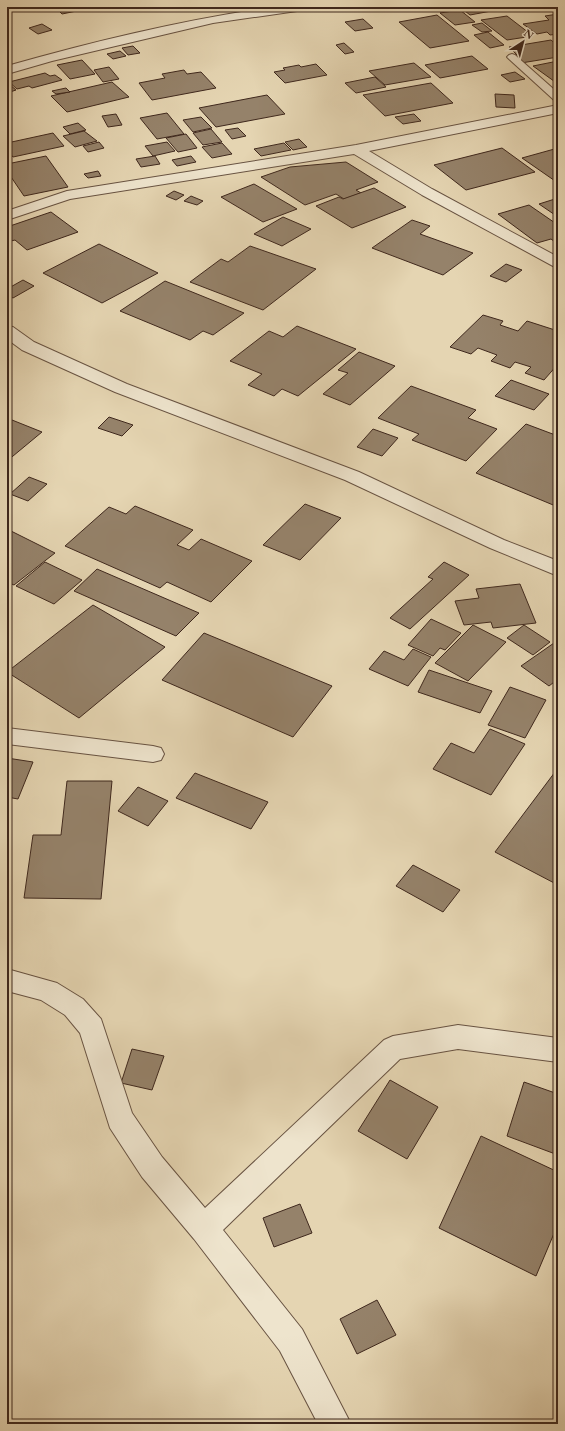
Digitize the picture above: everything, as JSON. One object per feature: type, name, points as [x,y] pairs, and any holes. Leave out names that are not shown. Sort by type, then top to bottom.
[{"type":"street","points":[[7,70],[210,15],[297,7]]},
{"type":"street","points":[[7,216],[67,195],[356,149],[558,109]]},
{"type":"street","points":[[356,149],[427,192],[558,263]]},
{"type":"street","points":[[7,331],[28,346],[120,388],[352,476],[497,544],[558,569]]},
{"type":"street","points":[[7,736],[153,754]]},
{"type":"street","points":[[7,980],[48,991],[74,1007],[92,1027],[120,1119],[152,1167],[204,1228],[291,1340],[335,1424]]},
{"type":"street","points":[[204,1228],[393,1048],[458,1037],[558,1050]]},
{"type":"lane","points":[[512,57],[558,98]]},
{"type":"building","points":[[55,7],[96,7],[62,14]]},
{"type":"building","points":[[434,7],[459,7],[461,9],[440,12]]},
{"type":"building","points":[[460,7],[500,7],[502,9],[470,15]]},
{"type":"building","points":[[460,10],[475,22],[455,25],[440,13]]},
{"type":"building","points":[[558,14],[558,34],[550,35],[547,32],[537,34],[523,24],[549,20],[545,16]]},
{"type":"building","points":[[437,15],[469,41],[430,48],[399,22]]},
{"type":"building","points":[[507,16],[533,36],[507,40],[481,20]]},
{"type":"building","points":[[363,19],[373,28],[355,31],[345,22]]},
{"type":"building","points":[[482,23],[492,31],[482,32],[472,25]]},
{"type":"building","points":[[42,24],[52,30],[38,34],[29,28]]},
{"type":"building","points":[[488,32],[504,45],[490,48],[474,35]]},
{"type":"building","points":[[551,40],[558,46],[558,57],[521,63],[512,55],[517,55],[509,47]]},
{"type":"building","points":[[344,43],[354,52],[345,54],[336,45]]},
{"type":"building","points":[[133,46],[140,53],[128,55],[122,48]]},
{"type":"building","points":[[120,51],[126,56],[113,59],[107,54]]},
{"type":"building","points":[[472,56],[488,69],[440,78],[425,65]]},
{"type":"building","points":[[82,60],[95,74],[70,79],[57,65]]},
{"type":"building","points":[[558,61],[558,84],[533,66]]},
{"type":"building","points":[[414,63],[431,77],[385,85],[369,71]]},
{"type":"building","points":[[316,64],[327,75],[285,83],[274,72],[285,70],[283,68]]},
{"type":"building","points":[[109,67],[119,79],[103,82],[94,70]]},
{"type":"building","points":[[184,70],[187,74],[201,72],[216,88],[152,100],[139,83],[165,78],[162,74]]},
{"type":"building","points":[[515,72],[525,79],[510,82],[501,75]]},
{"type":"building","points":[[45,73],[50,76],[55,75],[62,80],[32,88],[29,86],[17,89],[9,82]]},
{"type":"building","points":[[375,77],[386,87],[356,93],[345,83]]},
{"type":"building","points":[[112,82],[129,97],[67,112],[51,96]]},
{"type":"building","points":[[431,83],[453,103],[385,116],[363,95]]},
{"type":"building","points":[[7,84],[9,84],[16,90],[7,93]]},
{"type":"building","points":[[66,88],[70,92],[56,94],[52,91]]},
{"type":"building","points":[[495,94],[514,95],[515,108],[496,107]]},
{"type":"building","points":[[267,95],[285,114],[216,127],[199,108]]},
{"type":"building","points":[[167,113],[184,134],[157,139],[140,118]]},
{"type":"building","points":[[116,114],[122,125],[108,127],[102,116]]},
{"type":"building","points":[[414,114],[421,121],[403,124],[395,117]]},
{"type":"building","points":[[201,117],[212,128],[193,132],[183,120]]},
{"type":"building","points":[[78,123],[86,130],[70,134],[63,127]]},
{"type":"building","points":[[238,128],[246,136],[232,139],[225,130]]},
{"type":"building","points":[[211,129],[222,142],[203,145],[193,133]]},
{"type":"building","points":[[84,131],[97,141],[75,147],[63,136]]},
{"type":"building","points":[[53,133],[64,146],[13,157],[7,150],[7,143]]},
{"type":"building","points":[[186,134],[197,148],[178,152],[166,138]]},
{"type":"building","points":[[299,139],[307,147],[293,150],[285,142]]},
{"type":"building","points":[[99,142],[104,148],[88,152],[83,146]]},
{"type":"building","points":[[167,142],[175,151],[153,156],[145,146]]},
{"type":"building","points":[[222,143],[232,154],[212,158],[202,147]]},
{"type":"building","points":[[284,143],[291,150],[261,156],[254,149]]},
{"type":"building","points":[[502,148],[535,172],[466,190],[434,165]]},
{"type":"building","points":[[558,148],[558,183],[522,158]]},
{"type":"building","points":[[46,156],[68,187],[24,196],[7,171],[7,164]]},
{"type":"building","points":[[155,156],[160,164],[141,167],[136,159]]},
{"type":"building","points":[[191,156],[196,162],[177,166],[172,160]]},
{"type":"building","points":[[346,162],[378,182],[356,190],[361,193],[344,199],[336,194],[305,205],[261,177],[290,167]]},
{"type":"building","points":[[98,171],[101,176],[88,178],[84,174]]},
{"type":"building","points":[[254,184],[297,209],[263,222],[221,197]]},
{"type":"building","points":[[374,188],[406,207],[352,228],[316,206],[339,197],[343,199]]},
{"type":"building","points":[[174,191],[184,195],[176,200],[166,196]]},
{"type":"building","points":[[191,196],[203,201],[197,205],[184,201]]},
{"type":"building","points":[[558,198],[558,217],[539,204]]},
{"type":"building","points":[[529,205],[558,225],[558,244],[551,239],[537,243],[498,214]]},
{"type":"building","points":[[51,212],[78,232],[27,250],[15,240],[7,242],[7,227]]},
{"type":"building","points":[[283,217],[311,229],[282,246],[254,234]]},
{"type":"building","points":[[412,220],[430,226],[420,234],[473,253],[443,275],[372,248]]},
{"type":"building","points":[[99,244],[158,273],[102,303],[43,273]]},
{"type":"building","points":[[250,246],[316,269],[263,310],[190,282],[221,259],[228,262]]},
{"type":"building","points":[[506,264],[522,270],[506,282],[490,276]]},
{"type":"building","points":[[23,280],[34,286],[13,298],[7,295],[7,289]]},
{"type":"building","points":[[165,281],[244,313],[213,335],[203,331],[190,340],[120,311]]},
{"type":"building","points":[[483,315],[503,321],[500,325],[518,331],[527,321],[558,331],[558,364],[544,380],[525,373],[531,367],[515,362],[510,368],[491,361],[497,355],[478,348],[471,354],[450,347]]},
{"type":"building","points":[[297,326],[356,349],[298,396],[282,389],[274,396],[248,385],[262,374],[230,361],[269,331],[283,337]]},
{"type":"building","points":[[359,352],[395,366],[350,405],[323,394],[348,373],[338,370]]},
{"type":"building","points":[[511,380],[549,394],[534,410],[495,396]]},
{"type":"building","points":[[411,386],[476,410],[468,418],[497,429],[466,461],[412,440],[419,434],[378,418]]},
{"type":"building","points":[[109,417],[133,425],[122,436],[98,428]]},
{"type":"building","points":[[7,418],[42,432],[7,461]]},
{"type":"building","points":[[526,424],[558,436],[558,507],[476,473]]},
{"type":"building","points":[[373,429],[398,438],[382,456],[357,447]]},
{"type":"building","points":[[29,477],[47,484],[28,501],[10,494]]},
{"type":"building","points":[[305,504],[341,518],[300,560],[263,545]]},
{"type":"building","points":[[135,506],[193,530],[177,545],[189,550],[201,539],[252,561],[211,602],[167,582],[160,588],[65,546],[109,507],[126,514]]},
{"type":"building","points":[[7,529],[55,553],[14,585],[7,582]]},
{"type":"building","points":[[45,562],[82,580],[54,604],[16,586]]},
{"type":"building","points":[[444,562],[469,575],[410,629],[390,618],[433,579],[428,577]]},
{"type":"building","points":[[97,569],[199,613],[176,636],[74,591]]},
{"type":"building","points":[[520,584],[536,623],[493,628],[491,622],[464,625],[455,601],[479,598],[476,589]]},
{"type":"building","points":[[93,605],[165,647],[79,718],[7,672]]},
{"type":"building","points":[[431,619],[461,633],[445,650],[440,648],[433,656],[408,645]]},
{"type":"building","points":[[473,625],[506,642],[468,681],[435,663]]},
{"type":"building","points":[[524,625],[550,642],[533,655],[507,638]]},
{"type":"building","points":[[204,633],[332,686],[293,737],[162,680]]},
{"type":"building","points":[[554,643],[558,645],[558,679],[549,686],[521,666]]},
{"type":"building","points":[[413,649],[431,657],[408,686],[369,669],[384,651],[404,660]]},
{"type":"building","points":[[429,670],[492,691],[480,713],[418,692]]},
{"type":"building","points":[[510,687],[546,700],[525,738],[488,725]]},
{"type":"building","points":[[490,729],[525,744],[491,795],[433,769],[451,743],[474,753]]},
{"type":"building","points":[[7,758],[33,762],[18,799],[7,797]]},
{"type":"building","points":[[558,768],[558,885],[495,852]]},
{"type":"building","points":[[195,773],[268,802],[251,829],[176,798]]},
{"type":"building","points":[[67,781],[112,781],[101,899],[24,898],[33,835],[61,835]]},
{"type":"building","points":[[138,787],[168,801],[148,826],[118,811]]},
{"type":"building","points":[[413,865],[460,890],[443,912],[396,886]]},
{"type":"building","points":[[132,1049],[164,1056],[152,1090],[121,1083]]},
{"type":"building","points":[[390,1080],[438,1107],[407,1159],[358,1131]]},
{"type":"building","points":[[524,1082],[558,1094],[558,1155],[507,1136]]},
{"type":"building","points":[[481,1136],[558,1172],[558,1224],[536,1276],[439,1228]]},
{"type":"building","points":[[300,1204],[312,1233],[274,1247],[263,1218]]},
{"type":"building","points":[[377,1300],[396,1335],[357,1354],[340,1319]]}]
